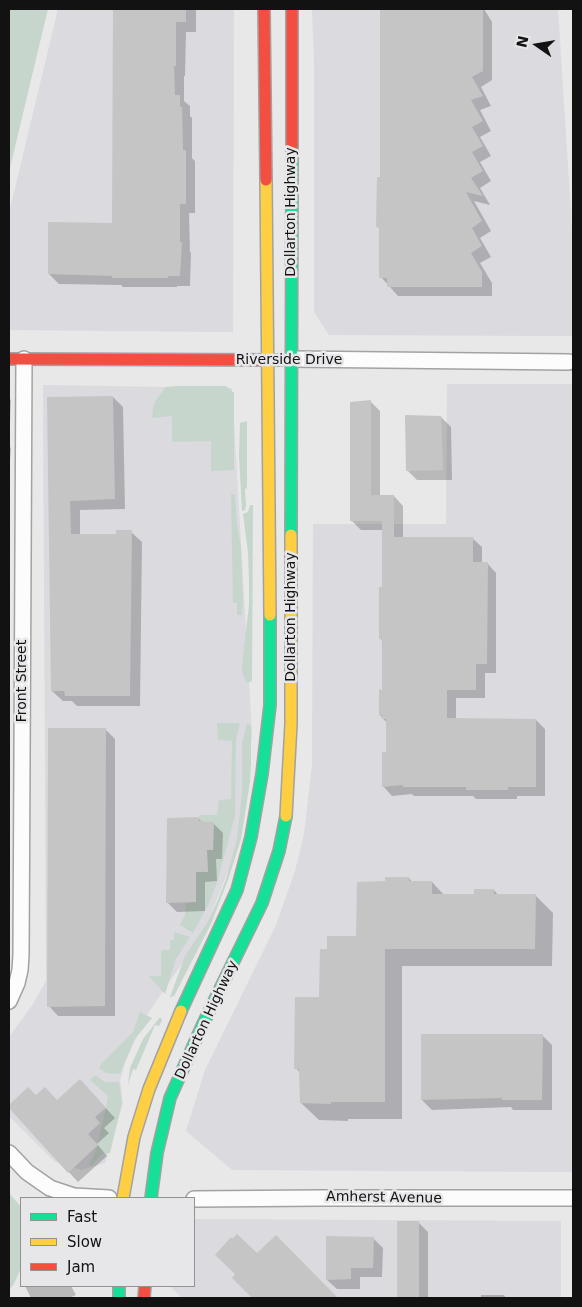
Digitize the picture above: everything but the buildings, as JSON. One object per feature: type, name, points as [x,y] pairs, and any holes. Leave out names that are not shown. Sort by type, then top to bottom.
[{"type":"main road","name":"Dollarton Highway","points":[[123,1197],[134,1137],[149,1089],[176,1022],[237,890],[251,837],[262,774],[270,705],[264,9]]},
{"type":"main road","name":"Dollarton Highway","points":[[151,1197],[157,1153],[170,1098],[203,1024],[262,903],[279,851],[285,821],[291,724],[292,9]]},
{"type":"main road","name":"Riverside Drive","points":[[9,359],[291,359]]},
{"type":"street","name":"Front Street","points":[[9,1001],[17,983],[21,955],[24,359]]},
{"type":"street","name":"Riverside Drive","points":[[291,359],[569,362]]},
{"type":"street","points":[[9,1154],[27,1172],[50,1188],[74,1196],[92,1197]]},
{"type":"street","name":"Amherst Avenue","points":[[195,1199],[573,1198]]},
{"type":"shaded area","points":[[9,9],[48,9],[9,172]]},
{"type":"shaded area","points":[[58,9],[234,9],[233,332],[9,330],[9,213]]},
{"type":"shaded area","points":[[312,9],[558,9],[573,244],[573,336],[329,335],[314,312],[314,61]]},
{"type":"shaded area","points":[[447,384],[573,384],[573,1172],[232,1170],[186,1131],[205,1070],[276,925],[295,871],[304,834],[312,765],[313,524],[446,524]]},
{"type":"shaded area","points":[[43,385],[232,388],[252,734],[240,841],[204,931],[147,1015],[126,1060],[120,1080],[123,1103],[105,1163],[81,1170],[55,1162],[9,1116],[9,1037],[33,1004],[46,981]]},
{"type":"shaded area","points":[[226,386],[234,393],[234,470],[211,471],[211,441],[172,442],[172,416],[152,418],[156,400],[166,387]]},
{"type":"shaded area","points":[[247,421],[247,488],[245,489],[245,510],[242,511],[239,456],[240,423]]},
{"type":"shaded area","points":[[231,494],[235,495],[241,547],[242,615],[237,615],[237,603],[233,603]]},
{"type":"shaded area","points":[[250,505],[253,505],[252,681],[247,683],[242,672],[249,605],[248,553],[243,514],[248,512]]},
{"type":"shaded area","points":[[217,723],[240,723],[236,740],[235,816],[217,883],[193,933],[180,925],[185,915],[186,903],[196,902],[196,872],[208,872],[207,850],[213,849],[214,822],[199,821],[199,815],[217,815],[219,800],[231,799],[232,741],[218,740]]},
{"type":"shaded area","points":[[247,723],[251,726],[251,764],[241,839],[211,924],[174,996],[170,997],[185,956],[207,923],[226,879],[237,839],[242,793],[242,744]]},
{"type":"shaded area","points":[[174,932],[190,937],[176,959],[165,994],[149,976],[161,976],[161,950],[170,950],[170,940],[174,940]]},
{"type":"shaded area","points":[[140,1012],[152,1018],[134,1040],[120,1074],[106,1073],[99,1068],[101,1064],[133,1032]]},
{"type":"shaded area","points":[[160,1017],[162,1020],[159,1026],[155,1025],[136,1070],[133,1069],[128,1085],[130,1068],[143,1039]]},
{"type":"shaded area","points":[[95,1075],[105,1082],[119,1082],[122,1103],[110,1153],[102,1154],[86,1172],[91,1166],[90,1164],[97,1147],[108,1096],[90,1080]]},
{"type":"shaded area","points":[[9,1193],[20,1206],[20,1270],[9,1290]]},
{"type":"shaded area","points":[[195,1219],[561,1221],[561,1298],[182,1298],[171,1287],[195,1287]]},
{"type":"traffic: fast","points":[[291,535],[292,146]]},
{"type":"traffic: fast","points":[[181,1011],[237,890],[251,837],[262,774],[270,705],[270,615]]},
{"type":"traffic: fast","points":[[151,1197],[157,1153],[170,1098],[203,1024],[262,903],[279,851],[286,816]]},
{"type":"traffic: fast","points":[[119,1287],[119,1298]]},
{"type":"traffic: slow","points":[[266,180],[270,615]]},
{"type":"traffic: slow","points":[[286,816],[291,724],[291,535]]},
{"type":"traffic: slow","points":[[123,1197],[134,1137],[149,1089],[181,1011]]},
{"type":"traffic: jam","points":[[264,9],[266,180]]},
{"type":"traffic: jam","points":[[292,9],[292,146]]},
{"type":"traffic: jam","points":[[9,359],[281,360]]},
{"type":"traffic: jam","points":[[144,1298],[145,1287]]}]
